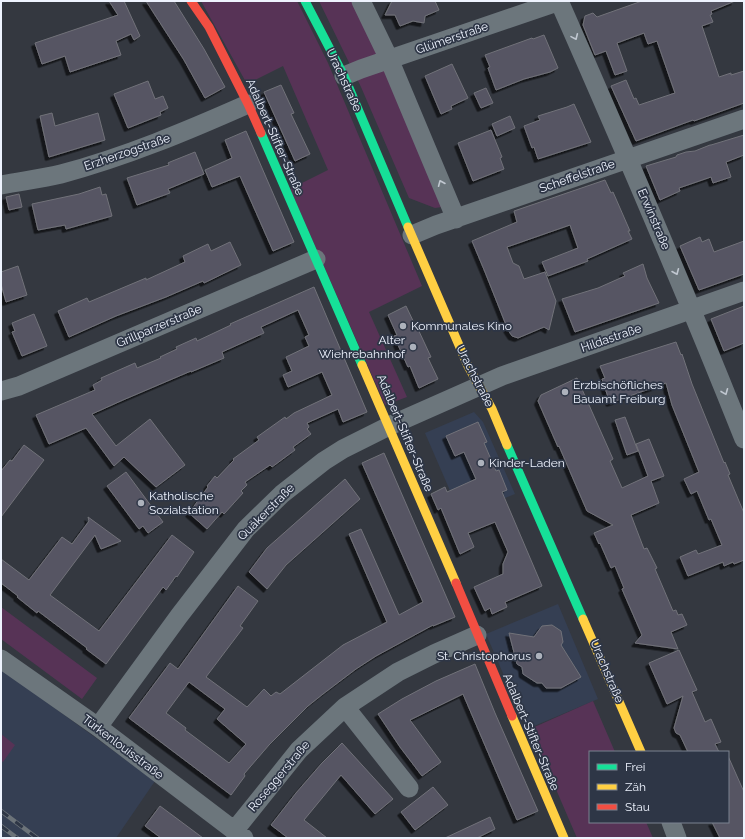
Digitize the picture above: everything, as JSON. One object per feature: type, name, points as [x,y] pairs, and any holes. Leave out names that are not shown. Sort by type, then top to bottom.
[{"type":"street","name":"Adalbert-Stifter-Straße","points":[[191,1],[209,27],[248,104],[389,426],[564,838]]},
{"type":"street","name":"Urachstraße","points":[[306,1],[344,76],[430,274],[468,366],[496,417],[641,751]]},
{"type":"street","points":[[361,1],[389,59],[456,219]]},
{"type":"street","name":"Glümerstraße","points":[[344,76],[389,59],[560,1]]},
{"type":"street","name":"Erwinstraße","points":[[560,1],[692,309],[744,439]]},
{"type":"street","name":"Erzherzogstraße","points":[[1,185],[60,174],[117,157],[196,127],[248,104]]},
{"type":"street","name":"Scheffelstraße","points":[[412,235],[436,225],[744,118]]},
{"type":"street","name":"Grillparzerstraße","points":[[1,391],[19,386],[316,259]]},
{"type":"street","name":"Hildastraße","points":[[480,386],[502,376],[744,291]]},
{"type":"street","name":"Quäkerstraße","points":[[98,728],[179,616],[246,529],[282,494],[324,461],[343,449],[389,426],[480,386]]},
{"type":"street","name":"Roseggerstraße","points":[[239,834],[299,750],[345,707],[398,672],[477,635]]},
{"type":"street","name":"Türkenlouisstraße","points":[[1,659],[98,728],[239,834]]},
{"type":"street","points":[[345,707],[409,788]]},
{"type":"street","points":[[671,823],[677,838]]},
{"type":"shaded area","points":[[201,1],[297,1],[328,63],[422,286],[369,312],[407,397],[385,405],[290,189],[328,170],[283,66],[247,84]]},
{"type":"shaded area","points":[[319,1],[355,1],[442,207],[435,208],[409,198],[361,87]]},
{"type":"shaded area","points":[[474,412],[483,422],[515,494],[461,516],[425,433]]},
{"type":"shaded area","points":[[558,604],[598,699],[527,729],[486,634]]},
{"type":"shaded area","points":[[1,607],[97,678],[82,699],[1,639]]},
{"type":"shaded area","points":[[1,669],[155,781],[116,838],[1,838]]},
{"type":"shaded area","points":[[593,701],[615,751],[589,751],[589,823],[646,823],[653,838],[577,838],[530,729]]},
{"type":"shaded area","points":[[1,734],[15,745],[3,762],[1,761]]},
{"type":"building","points":[[109,1],[124,1],[140,36],[134,40],[131,34],[116,41],[121,55],[70,72],[65,56],[42,64],[35,43],[118,15]]},
{"type":"building","points":[[146,1],[174,1],[204,49],[225,87],[205,98],[184,60]]},
{"type":"building","points":[[392,1],[435,1],[439,10],[425,16],[424,23],[413,21],[400,26],[395,15],[385,15]]},
{"type":"building","points":[[642,1],[735,1],[711,11],[712,14],[710,15],[713,22],[702,26],[719,77],[744,71],[744,103],[636,141],[611,86],[626,80],[634,99],[636,98],[639,105],[675,93],[657,41],[648,44],[644,33],[617,43],[627,71],[615,75],[606,51],[595,55],[583,25],[585,16],[593,13],[597,17]]},
{"type":"building","points":[[544,35],[558,68],[496,90],[485,55]]},
{"type":"building","points":[[452,64],[468,98],[451,106],[452,109],[441,114],[425,76]]},
{"type":"building","points":[[148,81],[155,99],[163,96],[168,108],[160,112],[161,115],[128,128],[114,94]]},
{"type":"building","points":[[281,85],[294,113],[291,114],[310,154],[295,161],[264,92]]},
{"type":"building","points":[[486,88],[493,103],[481,108],[474,93]]},
{"type":"building","points":[[574,104],[591,142],[538,159],[534,147],[532,148],[524,126],[540,120],[538,116]]},
{"type":"building","points":[[52,113],[55,126],[98,113],[105,140],[49,157],[40,116]]},
{"type":"building","points":[[510,116],[515,128],[497,136],[492,124]]},
{"type":"building","points":[[491,130],[502,157],[500,158],[504,169],[473,181],[458,143]]},
{"type":"building","points":[[246,131],[294,242],[273,251],[240,176],[212,187],[205,170],[232,158],[225,140]]},
{"type":"building","points":[[744,135],[744,155],[726,162],[731,177],[713,183],[711,177],[679,188],[680,191],[660,200],[646,166],[676,157],[677,155],[686,152],[695,151]]},
{"type":"building","points":[[195,152],[204,174],[168,189],[170,193],[137,205],[127,178],[169,165],[168,163],[170,162]]},
{"type":"building","points":[[605,180],[611,193],[613,192],[632,239],[587,259],[588,261],[548,276],[542,262],[578,248],[570,225],[507,247],[513,263],[519,266],[524,279],[545,272],[556,301],[549,330],[544,327],[518,338],[512,336],[508,330],[472,241],[517,222],[514,211]]},
{"type":"building","points":[[100,187],[102,195],[106,194],[112,216],[66,229],[65,225],[38,230],[32,204],[79,194]]},
{"type":"building","points":[[19,194],[22,207],[9,210],[6,197]]},
{"type":"building","points":[[700,237],[702,242],[709,239],[714,252],[744,241],[744,274],[699,290],[680,246]]},
{"type":"building","points":[[230,242],[241,265],[204,283],[203,281],[116,316],[69,337],[58,311],[87,298],[89,302],[146,278],[146,280],[185,262],[183,256],[208,244],[211,251]]},
{"type":"building","points":[[643,264],[647,278],[659,303],[575,332],[562,299],[598,288],[625,276],[623,273]]},
{"type":"building","points":[[18,266],[27,295],[6,302],[1,284],[1,272]]},
{"type":"building","points":[[314,287],[367,412],[343,422],[338,409],[307,423],[309,427],[307,429],[311,434],[293,447],[295,450],[272,467],[270,465],[245,482],[247,485],[241,491],[243,493],[224,514],[222,512],[207,529],[189,513],[215,476],[217,478],[234,460],[233,459],[259,440],[257,437],[285,417],[286,419],[294,413],[332,395],[322,372],[288,387],[283,375],[292,371],[286,357],[309,346],[305,337],[309,335],[298,310],[261,327],[264,333],[222,352],[224,358],[92,414],[116,446],[150,419],[185,465],[156,487],[124,457],[114,466],[86,428],[49,444],[36,415],[95,390],[93,385],[102,380],[101,378],[135,363],[137,368],[161,358],[160,357],[177,349],[176,347],[196,338],[197,341],[231,325],[230,324]]},
{"type":"building","name":"Alter Wiehrebahnhof","points":[[406,306],[431,357],[428,358],[438,379],[419,388],[410,366],[408,367],[394,336],[397,335],[388,315]]},
{"type":"building","points":[[744,306],[744,343],[724,351],[711,319]]},
{"type":"building","points":[[34,314],[47,346],[22,356],[12,332],[15,331],[12,323]]},
{"type":"building","points":[[676,342],[724,463],[725,462],[730,474],[728,475],[744,513],[744,560],[734,564],[733,562],[724,566],[723,562],[688,576],[680,557],[696,550],[698,554],[722,545],[711,519],[709,520],[697,491],[691,494],[684,479],[699,472],[672,405],[666,383],[610,403],[602,379],[605,378],[600,366]]},
{"type":"building","points":[[577,378],[613,459],[610,461],[622,488],[648,476],[636,444],[649,439],[664,476],[651,481],[659,503],[631,515],[644,549],[647,548],[657,568],[655,569],[673,611],[676,610],[678,615],[682,614],[687,625],[671,632],[678,649],[635,643],[642,635],[622,589],[624,588],[615,566],[611,568],[594,533],[613,525],[587,511],[538,401],[541,395]]},
{"type":"building","points":[[625,417],[638,451],[627,455],[615,420]]},
{"type":"building","points":[[478,422],[487,442],[484,443],[496,471],[499,470],[507,490],[502,492],[542,586],[505,602],[507,607],[492,614],[490,608],[485,611],[474,587],[503,574],[503,564],[508,552],[495,522],[468,533],[474,547],[460,554],[441,508],[438,510],[431,494],[445,487],[447,492],[476,479],[464,452],[455,456],[446,436]]},
{"type":"building","points":[[24,445],[44,460],[1,517],[1,471],[10,460],[12,461]]},
{"type":"building","points":[[384,453],[455,617],[433,625],[376,656],[323,694],[308,706],[269,745],[244,774],[245,776],[231,795],[129,718],[170,663],[178,669],[238,586],[258,601],[240,626],[243,628],[206,677],[247,707],[264,689],[271,696],[276,692],[280,694],[343,645],[387,622],[349,534],[361,529],[399,615],[423,602],[362,463]],"holes":[[[189,682],[225,709],[217,719],[246,744],[229,763],[185,730],[186,728],[166,713]]]},
{"type":"building","name":"Katholische Sozialstation","points":[[126,472],[163,522],[148,533],[143,526],[139,529],[107,486]]},
{"type":"building","points":[[345,479],[360,499],[286,565],[267,589],[249,572],[267,548]]},
{"type":"building","points":[[88,517],[121,541],[101,549],[95,535],[50,595],[99,631],[172,535],[194,552],[166,590],[163,587],[106,664],[38,611],[37,613],[1,583],[1,559],[29,580],[62,537],[72,544],[89,521]]},
{"type":"building","name":"St. Christophorus","points":[[552,625],[561,631],[563,642],[561,645],[581,677],[561,688],[546,688],[542,683],[537,683],[523,674],[522,667],[517,664],[509,633],[534,637],[542,626]]},
{"type":"building","points":[[679,650],[697,690],[692,692],[705,722],[711,719],[721,742],[715,744],[718,751],[688,751],[680,735],[676,733],[674,728],[683,696],[667,704],[649,663]]},
{"type":"building","points":[[475,664],[538,811],[517,820],[463,694],[410,720],[441,762],[422,776],[378,714],[436,681]]},
{"type":"building","points":[[342,743],[393,799],[375,814],[341,775],[304,820],[327,838],[288,838],[271,825],[296,793]]},
{"type":"building","points":[[729,758],[744,792],[744,838],[720,838],[712,823],[729,823]]},
{"type":"building","points":[[433,787],[448,805],[415,830],[401,812]]},
{"type":"building","points":[[160,806],[203,838],[161,838],[145,826]]},
{"type":"building","points":[[490,817],[495,829],[477,838],[445,838]]},
{"type":"railway","points":[[1,811],[37,838]]},
{"type":"railway","points":[[1,826],[17,838]]},
{"type":"traffic: fast","points":[[305,1],[344,76],[408,227]]},
{"type":"traffic: fast","points":[[261,133],[362,365]]},
{"type":"traffic: fast","points":[[507,445],[583,619]]},
{"type":"traffic: slow","points":[[408,227],[468,366],[492,409],[507,445]]},
{"type":"traffic: slow","points":[[362,365],[456,583]]},
{"type":"traffic: slow","points":[[583,619],[641,751]]},
{"type":"traffic: slow","points":[[512,716],[564,838]]},
{"type":"traffic: jam","points":[[191,1],[209,27],[261,133]]},
{"type":"traffic: jam","points":[[456,583],[512,716]]},
{"type":"place","name":"Kommunales Kino","points":[[403,326]]},
{"type":"place","name":"Alter Wiehrebahnhof","points":[[413,347]]},
{"type":"place","name":"Erzbischöfliches Bauamt Freiburg","points":[[565,392]]},
{"type":"place","name":"Kinder-Laden","points":[[481,463]]},
{"type":"place","name":"Katholische Sozialstation","points":[[141,503]]},
{"type":"place","name":"St. Christophorus","points":[[539,656]]}]
